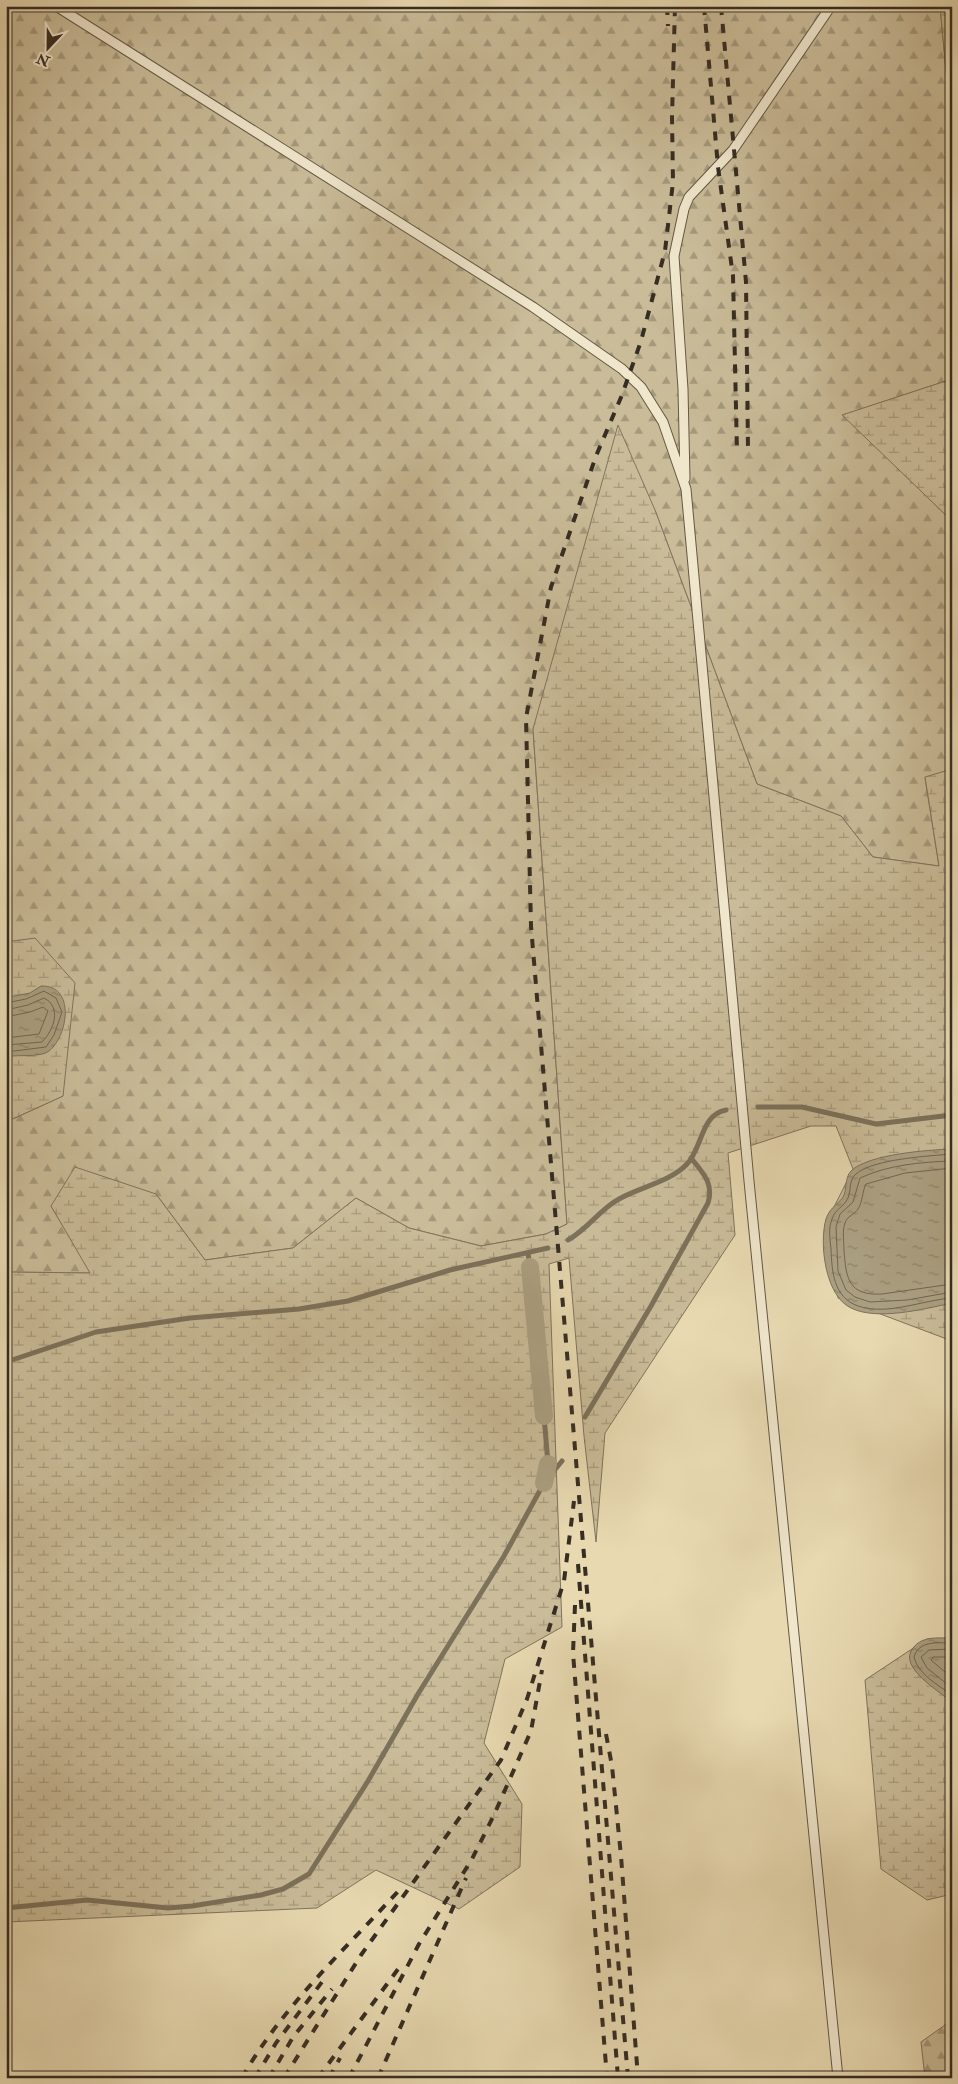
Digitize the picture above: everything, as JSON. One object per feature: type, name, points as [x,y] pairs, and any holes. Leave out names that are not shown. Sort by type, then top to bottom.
[{"type":"lane","points":[[56,6],[533,307],[622,369],[641,387],[663,422],[686,489]]},
{"type":"lane","points":[[831,6],[733,150],[689,197],[684,209],[674,256],[683,389],[686,489],[749,1181],[838,2078]]},
{"type":"green space","points":[[6,6],[940,6],[952,135],[952,379],[843,415],[952,521],[952,769],[925,778],[939,866],[873,857],[841,816],[757,784],[655,510],[533,729],[567,1224],[546,1234],[481,1246],[409,1228],[356,1198],[293,1248],[205,1260],[156,1194],[51,1206],[91,1273],[6,1272],[6,1122],[63,1096],[35,939],[6,942]]},
{"type":"green space","points":[[940,6],[952,6],[952,135]]},
{"type":"green space","points":[[952,379],[952,521],[842,415]]},
{"type":"green space","points":[[618,425],[655,510],[757,784],[841,816],[873,857],[939,866],[925,777],[952,769],[952,1341],[838,1298],[825,1225],[853,1169],[836,1126],[811,1126],[728,1153],[735,1235],[605,1433],[596,1542],[584,1436],[569,1258],[549,1264],[562,1627],[505,1659],[484,1743],[522,1804],[520,1867],[459,1909],[376,1870],[317,1908],[6,1922],[6,1272],[90,1273],[51,1206],[75,1167],[156,1194],[205,1260],[293,1248],[356,1198],[409,1228],[481,1246],[546,1234],[567,1224],[533,729]]},
{"type":"green space","points":[[35,938],[75,983],[63,1096],[6,1122],[6,942]]},
{"type":"green space","points":[[927,1639],[952,1639],[952,1894],[927,1900],[881,1869],[865,1680]]},
{"type":"green space","points":[[952,2020],[952,2078],[925,2078],[921,2042]]},
{"type":"water","points":[[41,986],[52,988],[60,994],[64,1002],[64,1024],[61,1034],[56,1044],[45,1053],[6,1057],[6,1001],[9,997],[30,993]]},
{"type":"water","points":[[952,1149],[952,1303],[901,1313],[874,1314],[851,1308],[842,1302],[830,1281],[826,1268],[823,1241],[826,1219],[830,1211],[844,1195],[850,1172],[872,1160],[885,1157],[914,1152]]},
{"type":"water","points":[[930,1638],[952,1638],[952,1703],[915,1671],[910,1656],[913,1648],[921,1641]]},
{"type":"waterway","points":[[758,1107],[802,1107],[876,1124],[952,1115]]},
{"type":"waterway","points":[[568,1240],[612,1203],[664,1180],[680,1170],[692,1158],[711,1118],[726,1110]]},
{"type":"waterway","points":[[585,1417],[651,1306],[708,1203],[710,1190],[708,1184],[691,1158]]},
{"type":"waterway","points":[[6,1362],[96,1332],[190,1318],[299,1309],[348,1301],[450,1270],[548,1248]]},
{"type":"waterway","points":[[528,1253],[530,1267]]},
{"type":"waterway","points":[[530,1267],[544,1416]]},
{"type":"waterway","points":[[544,1416],[548,1464]]},
{"type":"waterway","points":[[6,1908],[87,1900],[168,1908],[192,1906],[261,1895],[283,1889],[309,1874],[368,1781],[418,1694],[504,1556],[544,1483],[562,1461]]},
{"type":"waterway","points":[[544,1483],[548,1464]]},
{"type":"railway","points":[[667,6],[668,26]]},
{"type":"railway","points":[[628,2078],[531,926],[526,718],[551,587],[596,456],[622,395],[641,341],[665,251],[673,182],[672,117],[675,6]]},
{"type":"railway","points":[[704,6],[718,167],[733,276],[737,452]]},
{"type":"railway","points":[[721,6],[746,282],[748,449]]},
{"type":"railway","points":[[284,2078],[361,1955],[501,1760],[527,1699],[564,1581],[574,1501]]},
{"type":"railway","points":[[578,1564],[618,2078]]},
{"type":"railway","points":[[575,1605],[573,1653],[607,2078]]},
{"type":"railway","points":[[349,2078],[419,1944],[472,1859],[494,1815],[531,1731],[542,1670]]},
{"type":"railway","points":[[606,1734],[612,1766],[621,1856],[638,2078]]},
{"type":"railway","points":[[378,2078],[466,1878]]},
{"type":"railway","points":[[242,2078],[276,2026],[316,1978],[402,1887]]},
{"type":"railway","points":[[318,2078],[401,1965]]},
{"type":"railway","points":[[255,2078],[276,2043],[325,1978]]},
{"type":"railway","points":[[269,2078],[293,2037],[332,1989]]},
{"type":"railway","points":[[329,2078],[340,2058]]}]
